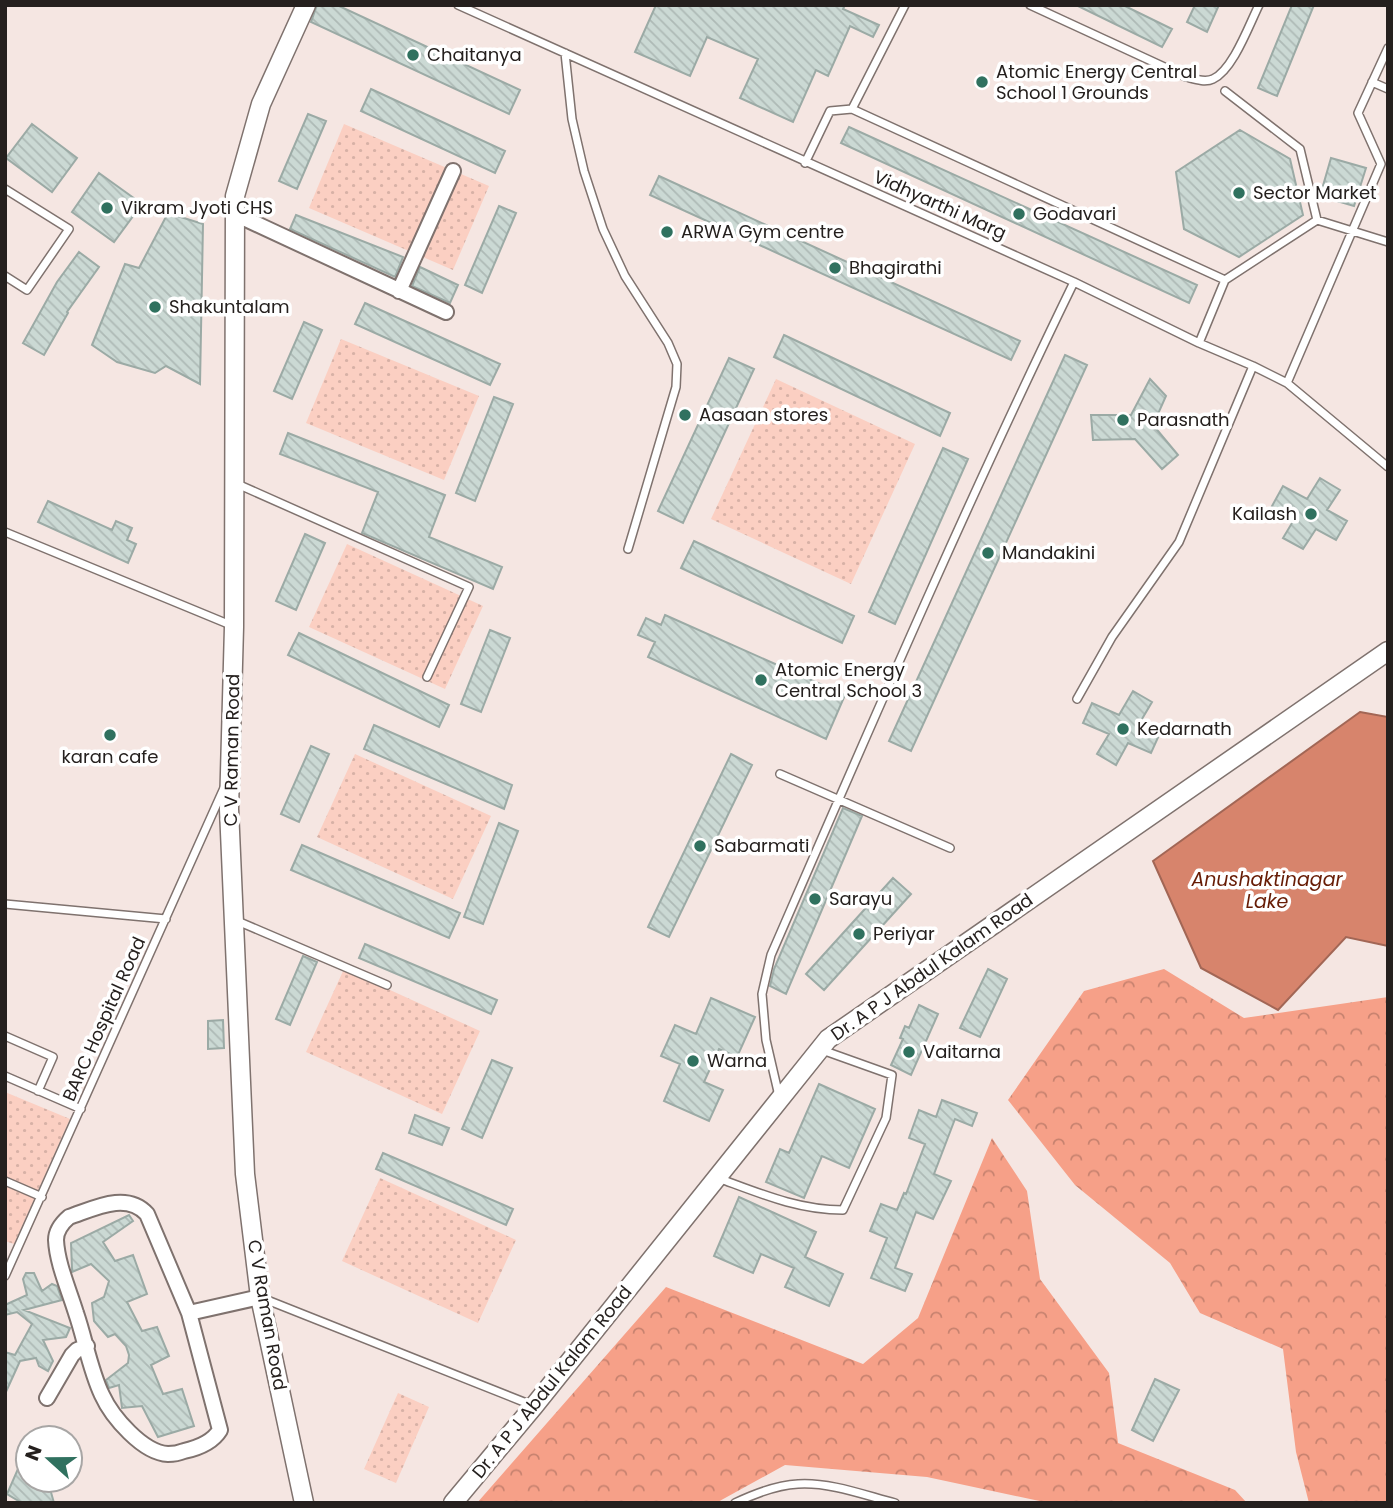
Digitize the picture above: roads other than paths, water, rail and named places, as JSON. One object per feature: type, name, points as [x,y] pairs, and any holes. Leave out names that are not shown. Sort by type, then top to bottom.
[{"type":"street","name":"C V Raman Road","points":[[304,1503],[260,1297],[245,1174],[230,775],[234,626],[235,196],[261,104],[306,5]]},
{"type":"street","points":[[399,291],[453,171]]},
{"type":"street","points":[[235,214],[446,312]]},
{"type":"street","name":"Dr. A P J Abdul Kalam Road","points":[[453,1503],[828,1039],[1388,651]]},
{"type":"street","points":[[117,1202],[132,1202],[147,1214],[189,1313],[220,1430],[215,1437],[198,1448],[168,1454],[154,1451],[134,1437],[116,1419],[102,1395],[87,1346],[56,1241],[58,1230],[69,1217],[117,1202]]},
{"type":"street","points":[[189,1313],[260,1297]]},
{"type":"street","points":[[47,1398],[72,1355],[87,1346]]},
{"type":"lane","name":"Vidhyarthi Marg","points":[[458,5],[1074,282],[1253,366],[1287,383],[1388,467]]},
{"type":"lane","points":[[852,109],[905,5]]},
{"type":"lane","points":[[1030,5],[1186,77],[1201,81],[1213,80],[1228,66],[1259,5]]},
{"type":"lane","points":[[1287,383],[1384,162],[1358,113],[1388,48]]},
{"type":"lane","points":[[565,53],[572,119],[584,171],[603,229],[625,276],[668,343],[677,364],[676,387],[628,549]]},
{"type":"lane","points":[[1372,82],[1388,89]]},
{"type":"lane","points":[[1225,91],[1300,149],[1317,219]]},
{"type":"lane","points":[[805,163],[830,111],[852,109],[1225,280]]},
{"type":"lane","points":[[5,189],[69,229],[27,290],[5,276]]},
{"type":"lane","points":[[1317,219],[1388,242]]},
{"type":"lane","points":[[1199,342],[1225,280],[1317,219]]},
{"type":"lane","points":[[780,1101],[766,1040],[762,994],[771,955],[1014,406],[1074,282]]},
{"type":"lane","points":[[1077,699],[1112,637],[1179,542],[1253,366]]},
{"type":"lane","points":[[234,483],[469,587],[427,677]]},
{"type":"lane","points":[[5,532],[234,626]]},
{"type":"lane","points":[[780,774],[950,848]]},
{"type":"lane","name":"BARC Hospital Road","points":[[5,1276],[230,775]]},
{"type":"lane","points":[[5,904],[166,919]]},
{"type":"lane","points":[[234,920],[387,985]]},
{"type":"lane","points":[[5,1035],[53,1057],[38,1091]]},
{"type":"lane","points":[[717,1178],[777,1200],[819,1210],[843,1210],[886,1118],[892,1075],[819,1049]]},
{"type":"lane","points":[[5,1076],[81,1109]]},
{"type":"lane","points":[[5,1181],[42,1197]]},
{"type":"lane","points":[[5,1252],[14,1256]]},
{"type":"lane","points":[[260,1297],[534,1406]]},
{"type":"lane","points":[[735,1503],[770,1489],[798,1484],[829,1487],[895,1503]]},
{"type":"water","name":"Anushaktinagar Lake","points":[[1360,712],[1388,717],[1388,946],[1346,937],[1278,1010],[1201,968],[1153,861]]},
{"type":"place","name":"Chaitanya","points":[[413,55]]},
{"type":"place","name":"Atomic Energy Central School 1 Grounds","points":[[982,82]]},
{"type":"place","name":"Sector Market","points":[[1239,193]]},
{"type":"place","name":"Vikram Jyoti CHS","points":[[107,208]]},
{"type":"place","name":"Godavari","points":[[1019,214]]},
{"type":"place","name":"ARWA Gym centre","points":[[667,232]]},
{"type":"place","name":"Bhagirathi","points":[[835,268]]},
{"type":"place","name":"Shakuntalam","points":[[155,307]]},
{"type":"place","name":"Aasaan stores","points":[[685,415]]},
{"type":"place","name":"Parasnath","points":[[1123,420]]},
{"type":"place","name":"Kailash","points":[[1311,514]]},
{"type":"place","name":"Mandakini","points":[[988,553]]},
{"type":"place","name":"Atomic Energy Central School 3","points":[[761,680]]},
{"type":"place","name":"Kedarnath","points":[[1123,729]]},
{"type":"place","name":"karan cafe","points":[[110,735]]},
{"type":"place","name":"Sabarmati","points":[[700,846]]},
{"type":"place","name":"Sarayu","points":[[815,899]]},
{"type":"place","name":"Periyar","points":[[859,934]]},
{"type":"place","name":"Vaitarna","points":[[909,1052]]},
{"type":"place","name":"Warna","points":[[693,1061]]}]
